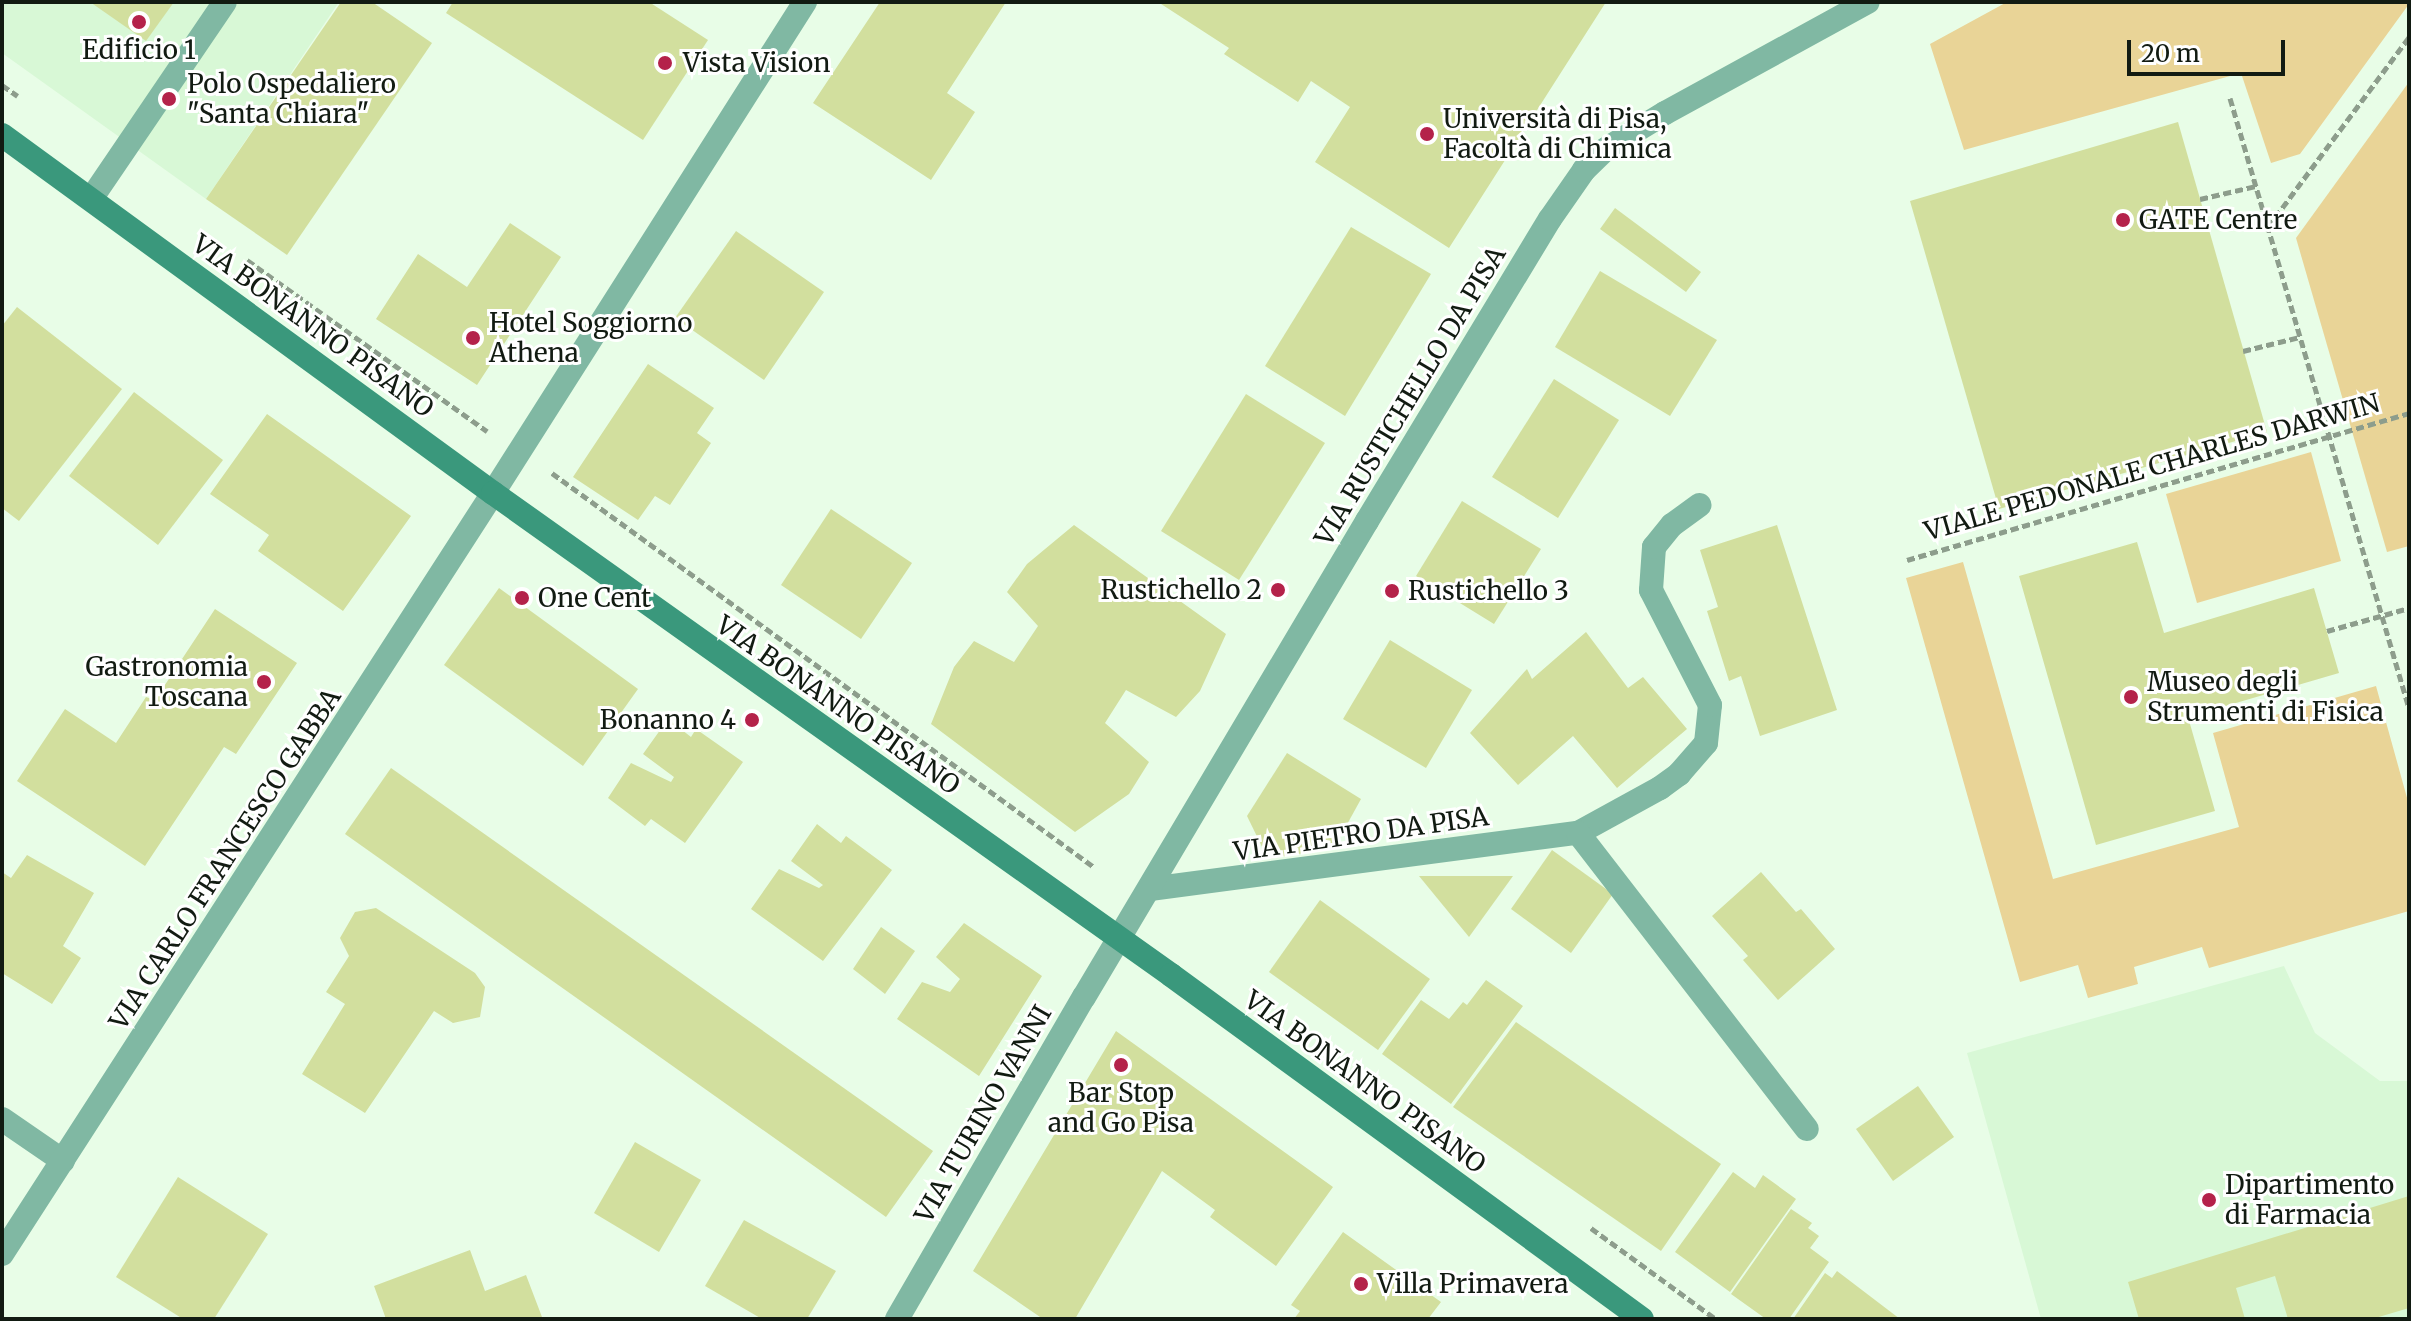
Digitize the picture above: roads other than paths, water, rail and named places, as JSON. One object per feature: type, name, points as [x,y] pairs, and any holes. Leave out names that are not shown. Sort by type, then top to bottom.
[{"type":"main road","name":"VIA BONANNO PISANO","points":[[2,135],[493,493],[1120,938],[1642,1319]]},
{"type":"street","points":[[91,199],[225,2]]},
{"type":"street","name":"VIA CARLO FRANCESCO GABBA","points":[[2,1254],[493,493],[805,2]]},
{"type":"street","name":"VIA RUSTICHELLO DA PISA","points":[[1120,938],[1383,495],[1550,219],[1584,170],[1606,149],[1665,113],[1868,2]]},
{"type":"street","name":"VIA PIETRO DA PISA","points":[[1150,889],[1578,833],[1660,788],[1679,774],[1706,743],[1710,705],[1651,590],[1654,547],[1672,525],[1700,505]]},
{"type":"street","points":[[1578,833],[1807,1129]]},
{"type":"street","name":"VIA TURINO VANNI","points":[[897,1319],[1120,938]]},
{"type":"street","points":[[2,1119],[63,1161]]},
{"type":"place","name":"Edificio 1","points":[[139,22]]},
{"type":"place","name":"Vista Vision","points":[[665,63]]},
{"type":"place","name":"Polo Ospedaliero \"Santa Chiara\"","points":[[169,99]]},
{"type":"place","name":"Università di Pisa, Facoltà di Chimica","points":[[1427,134]]},
{"type":"place","name":"GATE Centre","points":[[2123,220]]},
{"type":"place","name":"Hotel Soggiorno Athena","points":[[473,338]]},
{"type":"place","name":"Rustichello 2","points":[[1278,590]]},
{"type":"place","name":"Rustichello 3","points":[[1392,591]]},
{"type":"place","name":"One Cent","points":[[522,598]]},
{"type":"place","name":"Gastronomia Toscana","points":[[264,682]]},
{"type":"place","name":"Museo degli Strumenti di Fisica","points":[[2131,697]]},
{"type":"place","name":"Bonanno 4","points":[[752,720]]},
{"type":"place","name":"Bar Stop and Go Pisa","points":[[1121,1065]]},
{"type":"place","name":"Dipartimento di Farmacia","points":[[2209,1200]]},
{"type":"place","name":"Villa Primavera","points":[[1361,1284]]}]
